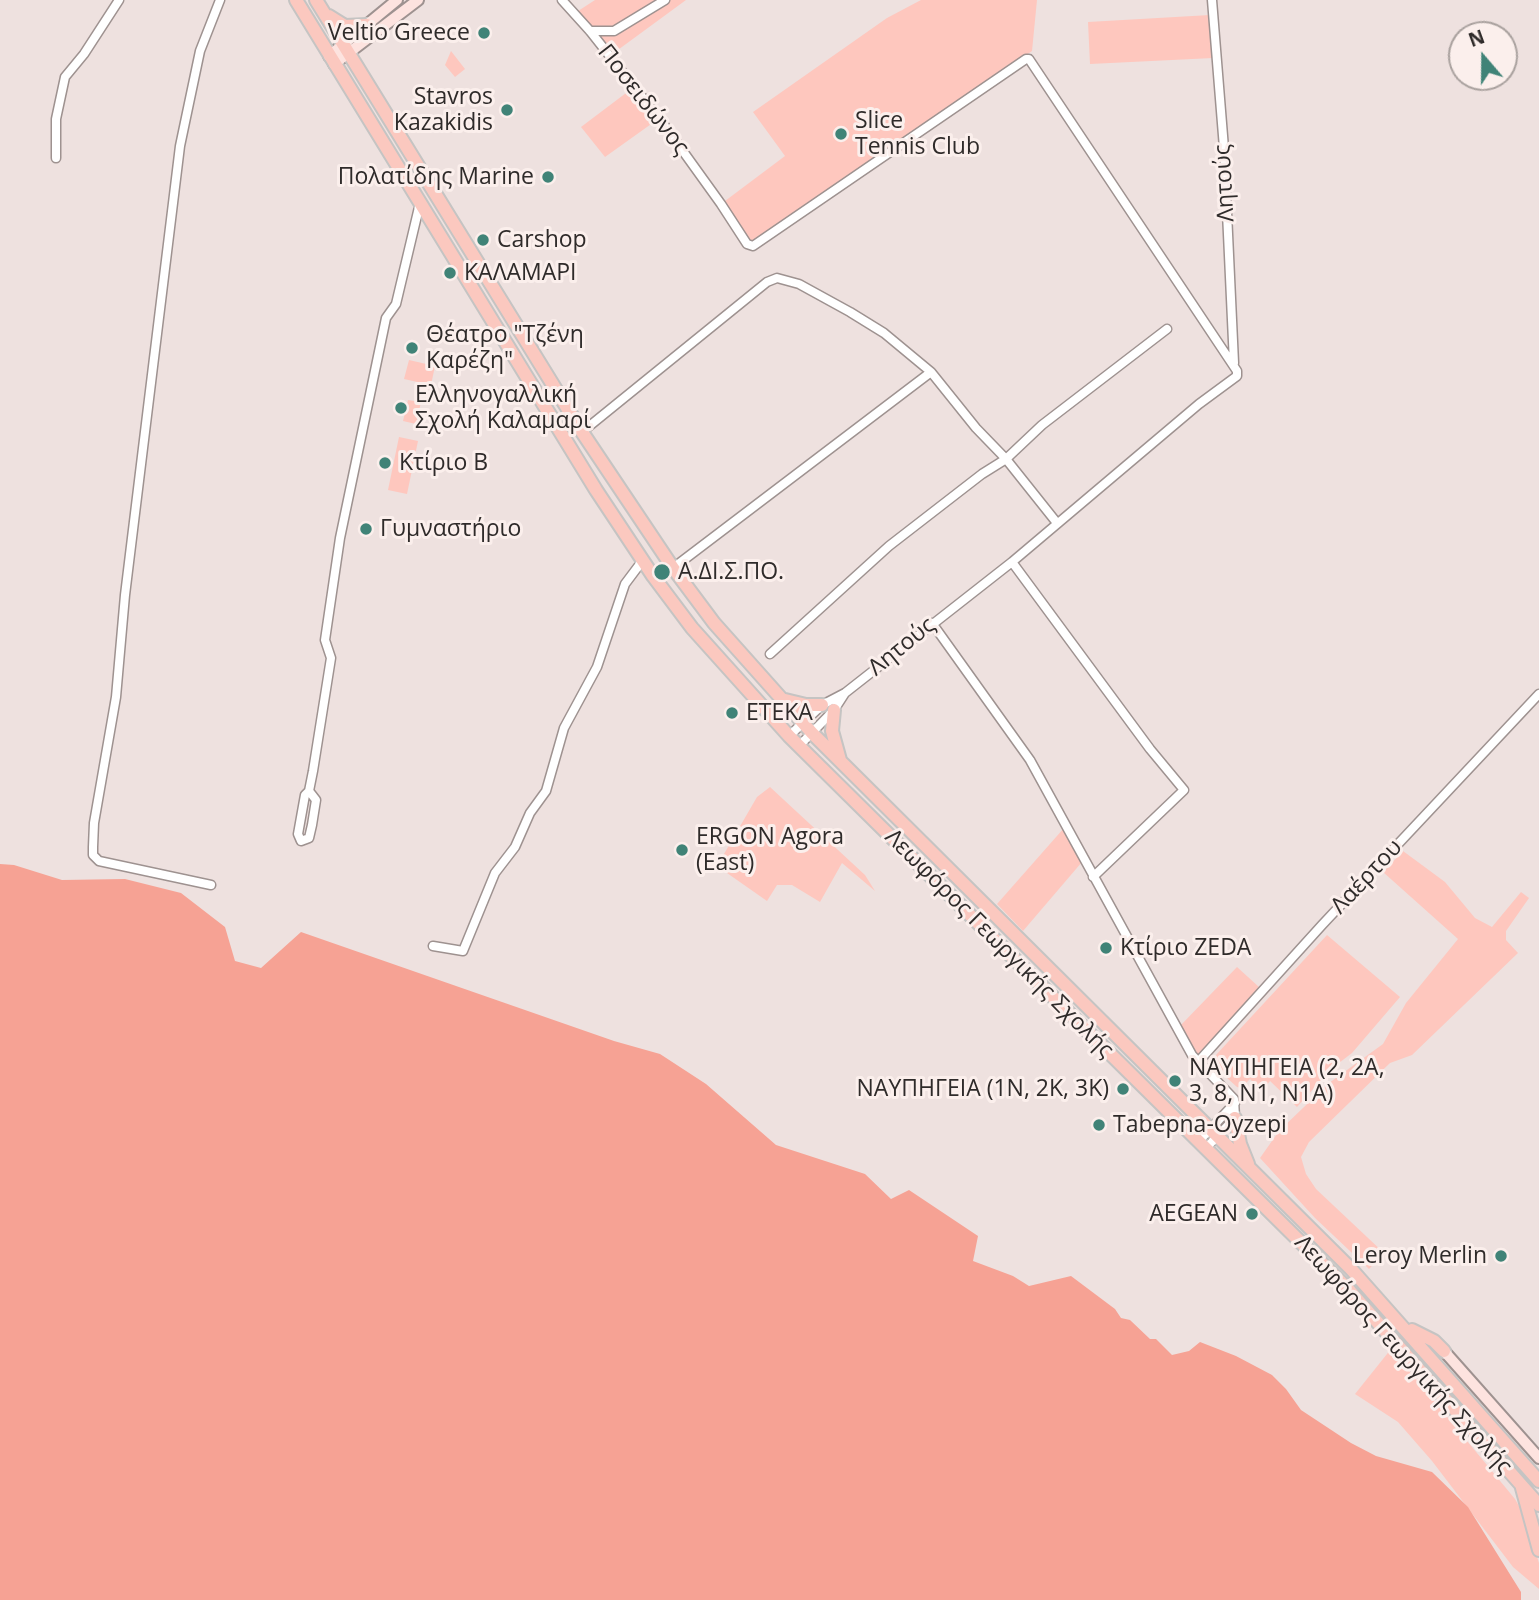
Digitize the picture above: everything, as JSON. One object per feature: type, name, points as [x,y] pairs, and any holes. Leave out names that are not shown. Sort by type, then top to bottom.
[{"type":"main road","points":[[296,0],[542,403],[643,560],[692,628],[789,736]]},
{"type":"main road","points":[[320,6],[345,26],[367,25]]},
{"type":"main road","points":[[320,6],[582,432],[673,568],[714,623],[780,699],[828,707],[841,763]]},
{"type":"main road","name":"Λεωφόρος Γεωργικής Σχολής","points":[[780,699],[841,763],[1351,1269],[1539,1481]]},
{"type":"main road","name":"Λεωφόρος Γεωργικής Σχολής","points":[[789,736],[1361,1303],[1539,1505]]},
{"type":"main road","points":[[1235,1118],[1240,1144],[1252,1171]]},
{"type":"main road","points":[[1399,1321],[1434,1341],[1444,1350]]},
{"type":"main road","points":[[1521,1484],[1539,1550]]},
{"type":"street","points":[[56,159],[56,119],[65,77],[84,54],[119,0]]},
{"type":"street","points":[[211,885],[99,861],[93,855],[93,847],[94,823],[116,697],[130,555],[180,146],[201,51],[211,18],[220,0]]},
{"type":"street","points":[[347,51],[367,25],[397,0]]},
{"type":"street","points":[[332,60],[418,0]]},
{"type":"street","name":"Ποσειδώνος","points":[[562,0],[590,31],[675,139],[747,244],[756,245],[1028,58],[1234,366]]},
{"type":"street","points":[[590,31],[614,31],[665,0]]},
{"type":"street","name":"Λητούς","points":[[789,736],[802,723],[828,707],[1012,562],[1189,412],[1237,376],[1234,366],[1224,148],[1212,0]]},
{"type":"street","points":[[309,791],[316,800],[309,838],[301,841],[298,834],[305,795],[309,791],[331,658],[325,640],[340,538],[386,318],[396,304],[420,203]]},
{"type":"street","points":[[582,432],[767,282],[778,278],[799,284],[862,319],[884,333],[931,372],[1057,523]]},
{"type":"street","points":[[770,654],[890,546],[982,474],[1006,459],[1042,425],[1167,329]]},
{"type":"street","points":[[673,568],[931,372]]},
{"type":"street","points":[[433,946],[463,951],[495,873],[515,847],[530,813],[545,792],[565,729],[597,667],[625,584],[643,560]]},
{"type":"street","points":[[1012,562],[1150,749],[1184,790],[1093,877]]},
{"type":"street","points":[[932,623],[1030,760],[1188,1048],[1236,1103],[1235,1118],[1213,1134]]},
{"type":"street","name":"Λητούς","points":[[799,746],[828,707],[845,693]]},
{"type":"street","name":"Λαέρτου","points":[[1198,1062],[1322,925],[1539,694]]},
{"type":"street","points":[[1203,1145],[1236,1103]]},
{"type":"street","points":[[1444,1350],[1539,1458]]},
{"type":"shaded area","points":[[595,0],[686,0],[611,55],[575,13]]},
{"type":"shaded area","name":"Slice Tennis Club","points":[[921,0],[1037,0],[1032,51],[748,248],[727,214],[725,201],[785,156],[753,112],[887,18]]},
{"type":"shaded area","points":[[1210,15],[1213,58],[1090,64],[1088,22]]},
{"type":"shaded area","points":[[451,51],[465,69],[455,77],[445,65]]},
{"type":"shaded area","points":[[630,90],[654,122],[605,157],[581,127]]},
{"type":"shaded area","points":[[409,360],[435,366],[431,385],[404,379]]},
{"type":"shaded area","points":[[408,400],[421,402],[416,424],[403,421]]},
{"type":"shaded area","points":[[399,437],[418,441],[407,494],[388,490]]},
{"type":"shaded area","points":[[770,787],[865,875],[875,891],[842,863],[820,902],[792,885],[777,885],[767,901],[717,866],[757,797]]},
{"type":"shaded area","points":[[1064,828],[1082,862],[1023,931],[997,904]]},
{"type":"shaded area","points":[[1403,851],[1445,882],[1475,918],[1492,927],[1521,892],[1529,898],[1506,931],[1506,940],[1518,953],[1412,1055],[1390,1063],[1309,1142],[1301,1157],[1306,1174],[1316,1189],[1384,1253],[1369,1269],[1315,1218],[1260,1158],[1279,1131],[1329,1083],[1383,1044],[1406,1003],[1458,939],[1383,872]]},
{"type":"shaded area","points":[[0,864],[14,865],[62,880],[125,879],[181,893],[225,927],[235,961],[261,968],[301,932],[614,1041],[660,1054],[706,1084],[776,1145],[865,1174],[891,1199],[909,1190],[978,1236],[973,1261],[1013,1276],[1029,1286],[1071,1276],[1115,1309],[1121,1318],[1130,1320],[1150,1339],[1156,1339],[1172,1355],[1189,1351],[1200,1342],[1236,1356],[1272,1375],[1301,1410],[1351,1443],[1376,1456],[1432,1472],[1468,1507],[1521,1592],[1521,1600],[0,1600]]},
{"type":"shaded area","points":[[1327,935],[1400,997],[1352,1053],[1331,1069],[1297,1107],[1270,1081],[1262,1091],[1250,1079],[1241,1088],[1237,1087],[1227,1078],[1215,1056]]},
{"type":"shaded area","points":[[1237,967],[1259,987],[1199,1056],[1180,1026]]},
{"type":"shaded area","points":[[1391,1349],[1515,1499],[1523,1513],[1539,1563],[1539,1589],[1513,1567],[1432,1461],[1398,1422],[1355,1394]]},
{"type":"place","name":"Veltio Greece","points":[[484,33]]},
{"type":"place","name":"Stavros Kazakidis","points":[[507,110]]},
{"type":"place","name":"Slice Tennis Club","points":[[841,134]]},
{"type":"place","name":"Πολατίδης Marine","points":[[548,177]]},
{"type":"place","name":"Carshop","points":[[483,240]]},
{"type":"place","name":"ΚΑΛΑΜΑΡΙ","points":[[450,273]]},
{"type":"place","name":"Θέατρο \"Τζένη Καρέζη\"","points":[[412,348]]},
{"type":"place","name":"Ελληνογαλλική Σχολή Καλαμαρί","points":[[401,408]]},
{"type":"place","name":"Κτίριο Β","points":[[385,463]]},
{"type":"place","name":"Γυμναστήριο","points":[[366,529]]},
{"type":"place","name":"Α.ΔΙ.Σ.ΠΟ.","points":[[662,572]]},
{"type":"place","name":"ΕΤΕΚΑ","points":[[732,713]]},
{"type":"place","name":"ERGON Agora (East)","points":[[682,850]]},
{"type":"place","name":"Κτίριο ZEDA","points":[[1106,948]]},
{"type":"place","name":"ΝΑΥΠΗΓΕΙΑ (2, 2Α, 3, 8, Ν1, Ν1Α)","points":[[1175,1081]]},
{"type":"place","name":"ΝΑΥΠΗΓΕΙΑ (1Ν, 2Κ, 3Κ)","points":[[1123,1089]]},
{"type":"place","name":"Tabepna-Oyzepi","points":[[1099,1125]]},
{"type":"place","name":"AEGEAN","points":[[1252,1214]]},
{"type":"place","name":"Leroy Merlin","points":[[1501,1256]]}]
